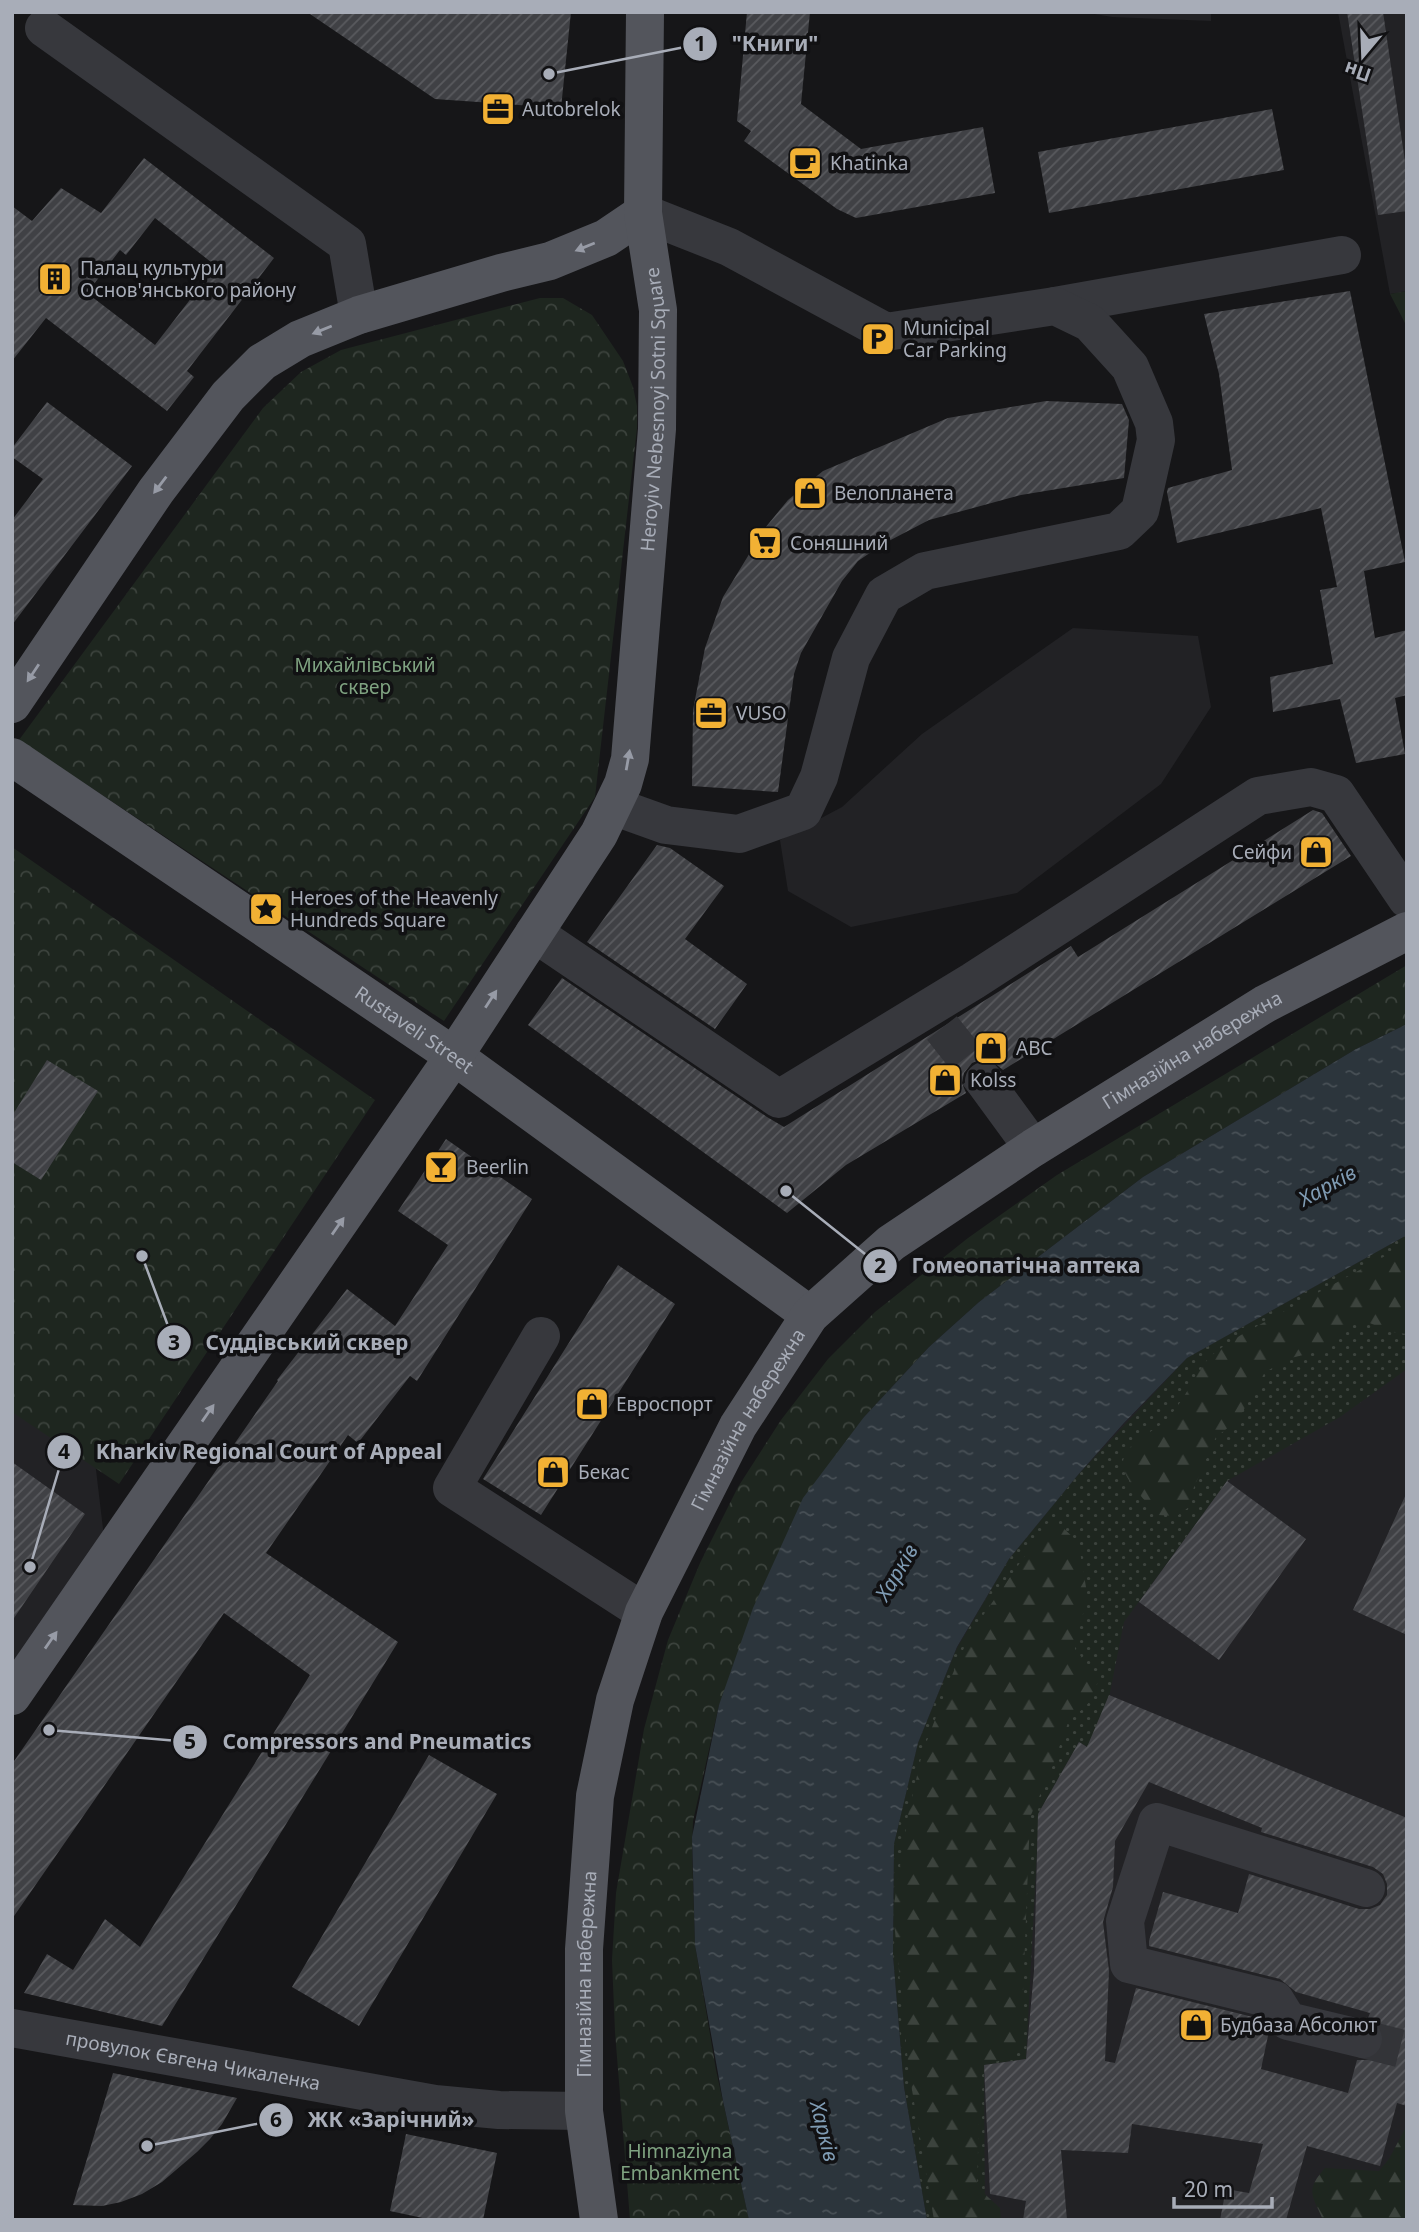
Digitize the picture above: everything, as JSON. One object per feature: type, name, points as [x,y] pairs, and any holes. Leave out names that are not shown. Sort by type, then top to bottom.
[{"type":"main road","name":"Heroyiv Nebesnoyi Sotni Square","points":[[12,1696],[454,1056],[599,834],[623,784],[630,759],[657,429],[657,310],[643,213],[645,12]]},
{"type":"main road","points":[[12,704],[156,491],[228,396],[262,362],[300,339],[359,315],[550,261],[606,238],[643,213]]},
{"type":"main road","name":"Rustaveli Street","points":[[12,757],[454,1056],[810,1315]]},
{"type":"main road","name":"Гімназійна набережна","points":[[599,2220],[584,2111],[584,1950],[595,1796],[615,1700],[644,1612],[738,1426],[810,1315],[891,1243],[1033,1148],[1265,1004],[1407,931]]},
{"type":"lane","points":[[44,28],[347,244],[359,315]]},
{"type":"lane","points":[[643,213],[729,247],[886,332],[1055,306],[1342,255]]},
{"type":"lane","points":[[613,806],[666,825],[739,834],[803,811],[819,776],[851,658],[884,595],[925,571],[1119,531],[1140,511],[1156,440],[1154,422],[1130,367],[1090,323],[1055,306]]},
{"type":"lane","points":[[534,933],[779,1099],[936,1018],[973,981],[1258,796],[1311,787],[1336,794],[1407,899]]},
{"type":"lane","points":[[985,1082],[1033,1148]]},
{"type":"lane","points":[[541,1336],[452,1488],[644,1612]]},
{"type":"lane","points":[[1363,2039],[1288,2021],[1275,2000],[1129,1964],[1125,1921],[1157,1822],[1366,1888]]},
{"type":"lane","name":"провулок Євгена Чикаленка","points":[[12,2028],[435,2104],[499,2110],[584,2111]]},
{"type":"shaded area","points":[[1083,12],[1211,12],[1211,21],[1112,17]]},
{"type":"shaded area","points":[[1338,12],[1407,12],[1407,291],[1390,294]]},
{"type":"shaded area","points":[[1073,628],[1198,636],[1211,707],[1161,784],[1017,893],[851,927],[788,891],[780,840],[842,807],[922,734]]},
{"type":"shaded area","points":[[1407,1235],[1407,2220],[927,2220],[918,1743],[957,1647],[1009,1559],[1077,1476],[1187,1358]]},
{"type":"shaded area","points":[[12,1379],[92,1436],[104,1537],[12,1669]]},
{"type":"green space","points":[[1407,291],[1407,327],[1390,294]]},
{"type":"green space","name":"Михайлівський сквер","points":[[540,298],[563,298],[592,315],[623,361],[637,406],[637,428],[595,797],[444,1021],[19,740],[263,408],[301,372],[341,350]]},
{"type":"green space","points":[[12,847],[375,1100],[119,1484],[12,1412]]},
{"type":"green space","name":"Himnaziyna Embankment","points":[[1407,965],[1407,1024],[1356,1049],[1143,1177],[979,1302],[929,1347],[864,1417],[719,1705],[693,1821],[695,1945],[716,2070],[749,2220],[630,2220],[615,2032],[612,1960],[616,1893],[644,1729],[668,1640],[700,1563],[738,1487],[781,1420],[828,1359],[875,1312],[968,1238],[1057,1175]]},
{"type":"green space","points":[[1407,1235],[1407,1369],[1340,1417],[1227,1481],[1124,1622],[1098,1753],[1079,1742],[1039,1812],[1026,2059],[984,2065],[985,2220],[927,2220],[904,2087],[893,1955],[894,1843],[918,1743],[956,1650],[1009,1559],[1077,1476],[1187,1358]]},
{"type":"green space","points":[[1407,1244],[1407,1334],[1391,1332],[1365,1321],[1350,1326],[1323,1350],[1291,1358],[1265,1372],[1238,1420],[1216,1437],[1194,1487],[1189,1507],[1177,1516],[1158,1515],[1126,1475],[1123,1467],[1125,1454],[1171,1414],[1210,1357],[1241,1335]]},
{"type":"green space","points":[[1048,1523],[1061,1526],[1076,1540],[1080,1552],[1088,1599],[1075,1649],[1099,1678],[1089,1702],[1070,1717],[1050,1773],[1030,1817],[1021,2044],[1002,2060],[984,2065],[980,2076],[977,2187],[1000,2208],[1001,2220],[934,2220],[909,2072],[893,1911],[908,1815],[922,1754],[970,1634]]},
{"type":"green space","points":[[1407,2125],[1407,2220],[1323,2220],[1312,2193],[1315,2182],[1325,2168],[1379,2171],[1389,2159]]},
{"type":"water","name":"Харків","points":[[1407,1024],[1407,1235],[1187,1358],[1124,1423],[1009,1559],[957,1647],[918,1743],[894,1844],[893,1955],[904,2087],[927,2220],[749,2220],[723,2101],[695,1945],[692,1837],[719,1705],[753,1608],[803,1498],[864,1417],[929,1347],[979,1302],[1143,1177],[1356,1049]]},
{"type":"building","points":[[307,12],[571,12],[561,108],[435,99]]},
{"type":"building","points":[[747,12],[810,12],[801,104],[861,149],[983,127],[995,193],[856,218],[837,209],[744,141],[751,131],[737,121]]},
{"type":"building","points":[[1347,12],[1383,12],[1407,175],[1407,211],[1378,215]]},
{"type":"building","points":[[1272,109],[1284,170],[1049,213],[1038,152]]},
{"type":"building","name":"Палац культури Основ'янського району","points":[[144,158],[274,258],[187,371],[194,377],[167,411],[46,318],[12,361],[12,206],[32,221],[61,188],[101,213]],"holes":[[[155,218],[216,266],[155,345],[87,293],[120,250],[126,255]]]},
{"type":"building","points":[[1350,291],[1405,562],[1364,571],[1375,638],[1407,630],[1407,695],[1395,698],[1405,754],[1356,763],[1340,699],[1273,712],[1270,677],[1333,664],[1320,590],[1337,587],[1321,508],[1177,543],[1167,492],[1168,488],[1232,470],[1219,374],[1204,314]]},
{"type":"building","points":[[1046,401],[1122,404],[1129,420],[1124,478],[1021,495],[929,520],[883,544],[858,561],[842,581],[801,653],[794,674],[778,792],[692,786],[693,710],[705,648],[723,597],[765,528],[788,500],[823,471],[948,418]]},
{"type":"building","points":[[47,402],[132,466],[12,625],[12,520],[43,479],[12,457],[12,448]]},
{"type":"building","points":[[1313,810],[1322,813],[1351,856],[1003,1070],[992,1061],[981,1059],[972,1063],[964,1073],[962,1083],[966,1093],[846,1165],[787,1213],[528,1025],[562,978],[784,1127],[1071,946],[1078,957]]},
{"type":"building","points":[[657,845],[670,848],[724,886],[685,939],[747,984],[715,1029],[587,942]]},
{"type":"building","points":[[47,1060],[98,1091],[41,1180],[12,1162],[12,1116]]},
{"type":"building","points":[[446,1139],[532,1199],[417,1381],[410,1376],[358,1443],[348,1435],[266,1553],[398,1642],[162,2026],[24,1993],[47,1954],[73,1970],[105,1919],[140,1947],[310,1675],[224,1613],[12,1919],[12,1764],[277,1380],[347,1289],[395,1326],[448,1245],[398,1211]]},
{"type":"building","points":[[618,1265],[675,1304],[541,1515],[483,1479]]},
{"type":"building","points":[[12,1462],[85,1514],[12,1621]]},
{"type":"building","points":[[1227,1481],[1306,1539],[1219,1660],[1139,1602]]},
{"type":"building","points":[[1407,1492],[1407,1635],[1353,1610]]},
{"type":"building","points":[[1109,1695],[1407,1818],[1407,2106],[1397,2103],[1380,2166],[1307,2146],[1286,2220],[1220,2220],[1226,2189],[1249,2193],[1263,2144],[1132,2124],[1128,2153],[1061,2150],[1067,2220],[1023,2220],[1026,2201],[990,2194],[984,2065],[1026,2059],[1034,1971],[1038,1814],[1079,1742],[1087,1747]],"holes":[[[1149,1782],[1262,1828],[1261,1832],[1373,1867],[1383,1874],[1387,1895],[1380,1905],[1359,1909],[1249,1874],[1238,1913],[1163,1892],[1149,1946],[1280,1979],[1296,1992],[1370,2013],[1368,2018],[1377,2023],[1384,2032],[1384,2045],[1379,2054],[1370,2060],[1357,2060],[1348,2093],[1261,2069],[1269,2031],[1261,2019],[1136,1988],[1115,2063],[1105,2061],[1109,1971],[1103,1922],[1113,1887],[1115,1841]]]},
{"type":"building","points":[[429,1755],[497,1794],[359,2026],[292,1987]]},
{"type":"building","points":[[113,2073],[237,2098],[210,2139],[162,2182],[121,2202],[102,2206],[73,2205]]},
{"type":"building","points":[[406,2134],[497,2153],[483,2220],[432,2220],[390,2211]]},
{"type":"tunnel","points":[[942,1028],[984,1081]]},
{"type":"tunnel","points":[[1363,2039],[1407,2050]]},
{"type":"place","name":"\"Книги\"","points":[[549,74]]},
{"type":"place","name":"Autobrelok","points":[[498,109]]},
{"type":"place","name":"Khatinka","points":[[805,163]]},
{"type":"place","name":"Палац культури Основ'янського району","points":[[55,279]]},
{"type":"place","name":"Municipal Car Parking","points":[[878,339]]},
{"type":"place","name":"Велопланета","points":[[810,493]]},
{"type":"place","name":"Соняшний","points":[[765,543]]},
{"type":"place","name":"VUSO","points":[[711,713]]},
{"type":"place","name":"Сейфи","points":[[1316,852]]},
{"type":"place","name":"Heroes of the Heavenly Hundreds Square","points":[[266,909]]},
{"type":"place","name":"ABC","points":[[991,1048]]},
{"type":"place","name":"Kolss","points":[[945,1080]]},
{"type":"place","name":"Beеrlin","points":[[441,1167]]},
{"type":"place","name":"Гомеопатічна аптека","points":[[786,1191]]},
{"type":"place","name":"Суддівський сквер","points":[[142,1256]]},
{"type":"place","name":"Евроспорт","points":[[592,1404]]},
{"type":"place","name":"Бекас","points":[[553,1472]]},
{"type":"place","name":"Kharkiv Regional Court of Appeal","points":[[30,1567]]},
{"type":"place","name":"Compressors and Pneumatics","points":[[49,1730]]},
{"type":"place","name":"Будбаза Абсолют","points":[[1196,2025]]},
{"type":"place","name":"ЖК «Зарічний»","points":[[147,2146]]}]
